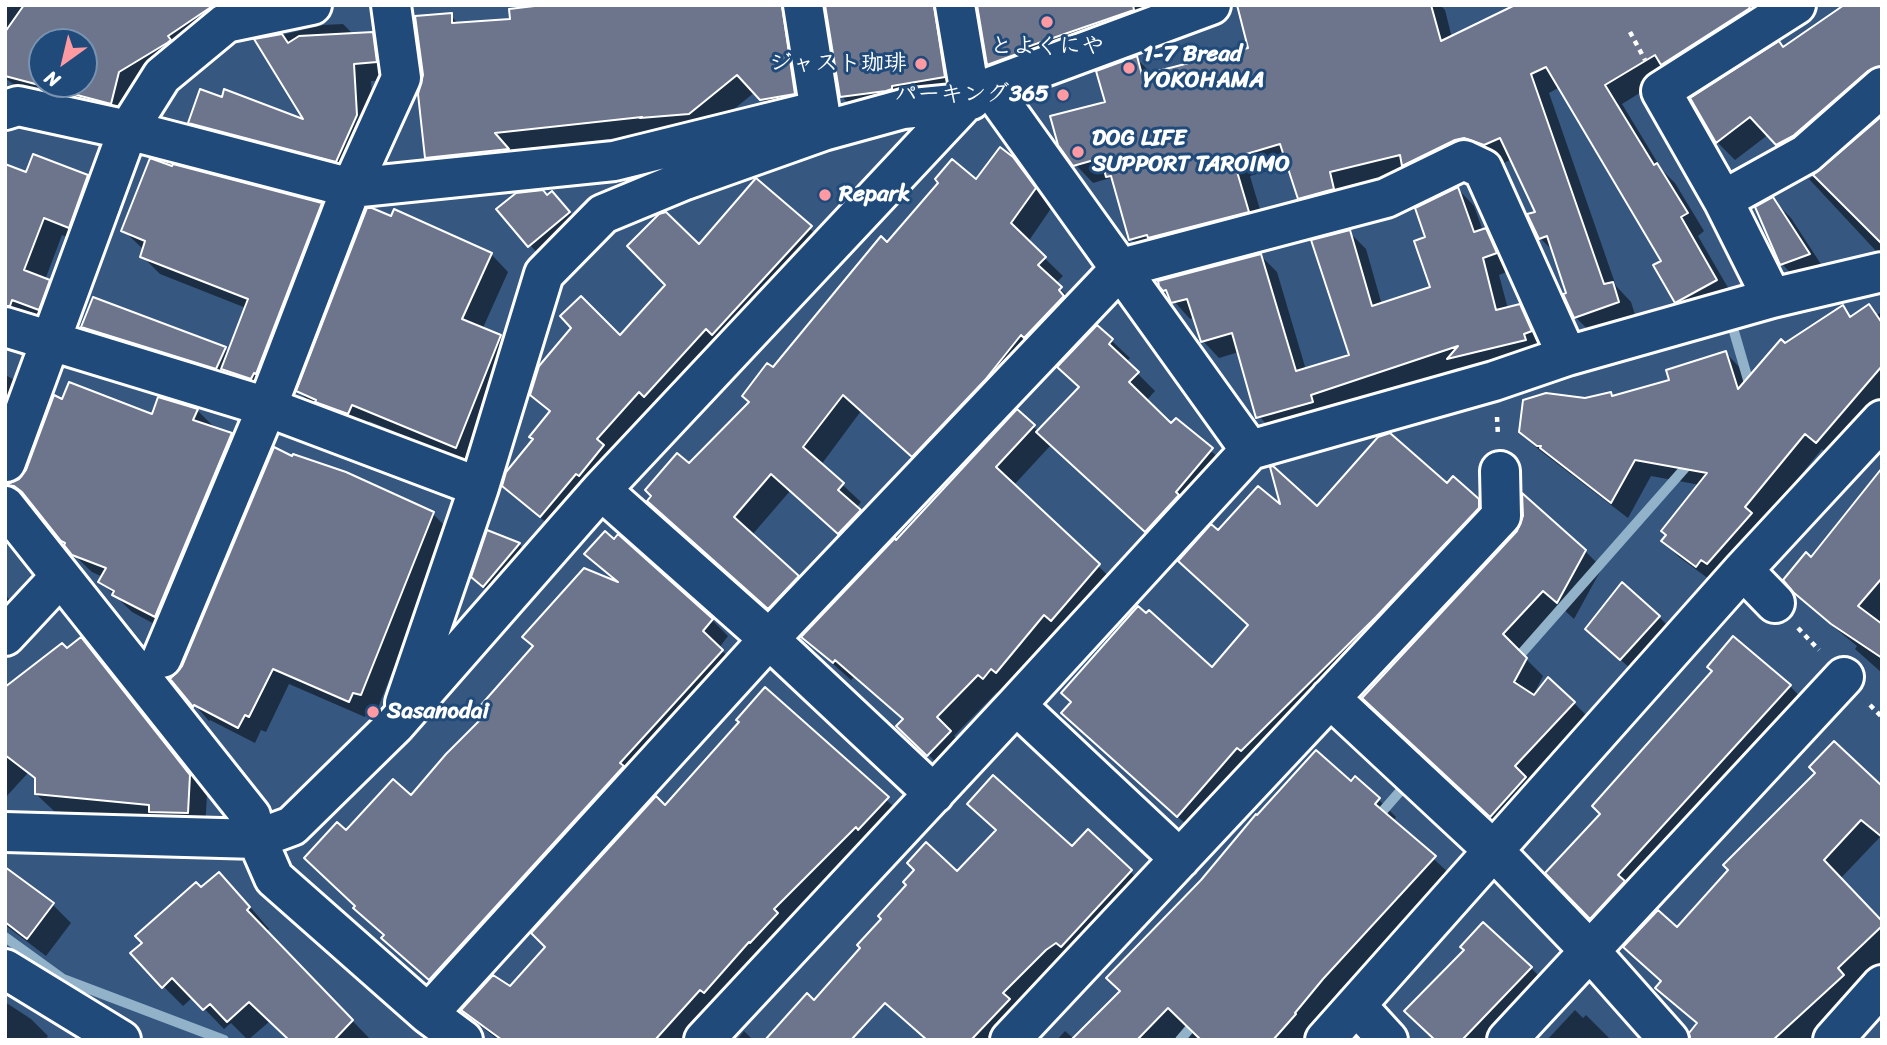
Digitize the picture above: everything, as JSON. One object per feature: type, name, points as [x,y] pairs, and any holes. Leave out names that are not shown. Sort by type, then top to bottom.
[{"type":"street","points":[[6,463],[128,130],[162,76],[226,23],[312,5]]},
{"type":"street","points":[[162,658],[267,407],[351,188],[401,78],[391,5]]},
{"type":"street","points":[[803,5],[822,120]]},
{"type":"street","points":[[955,5],[975,97],[1121,268],[1250,450]]},
{"type":"street","points":[[1772,298],[1723,200],[1661,91],[1796,5]]},
{"type":"street","points":[[5,110],[18,106],[128,130],[351,188],[614,161],[822,120],[975,97],[1202,7]]},
{"type":"street","points":[[1723,200],[1806,154],[1882,87]]},
{"type":"street","points":[[5,832],[257,839],[292,825],[400,719],[601,490],[975,97]]},
{"type":"street","points":[[400,719],[479,487],[544,274],[603,214],[822,120]]},
{"type":"street","points":[[428,1014],[769,639],[1121,268],[1386,198],[1464,160],[1483,169],[1567,356]]},
{"type":"street","points":[[704,1040],[1250,450],[1772,298],[1882,272]]},
{"type":"street","points":[[5,327],[267,407],[479,487]]},
{"type":"street","points":[[1325,1040],[1743,570],[1882,419]]},
{"type":"street","points":[[1010,1040],[1502,516],[1500,471]]},
{"type":"street","points":[[601,490],[769,639],[934,794]]},
{"type":"street","points":[[5,506],[251,816],[257,839],[274,878],[428,1014],[463,1040]]},
{"type":"street","points":[[1743,570],[1775,603]]},
{"type":"street","points":[[5,636],[60,578]]},
{"type":"street","points":[[1507,1040],[1844,677]]},
{"type":"street","points":[[1330,698],[1493,850],[1590,951],[1670,1040]]},
{"type":"street","points":[[1016,705],[1180,859]]},
{"type":"street","points":[[5,969],[121,1040]]},
{"type":"street","points":[[1833,1040],[1882,985]]},
{"type":"street","points":[[1356,1005],[1388,1040]]},
{"type":"path","points":[[1494,381],[1500,471]]},
{"type":"building","points":[[24,5],[214,5],[168,36],[171,40],[167,43],[119,72],[111,104],[88,98],[98,98],[98,28],[28,28],[28,82],[5,76],[5,32]]},
{"type":"building","points":[[543,5],[782,5],[795,94],[760,100],[737,75],[689,114],[495,133],[509,149],[425,158],[418,94],[423,75],[415,16],[452,13],[452,23],[510,19],[509,9]]},
{"type":"building","points":[[825,5],[934,5],[945,77],[892,86],[892,89],[886,91],[840,97]]},
{"type":"building","points":[[977,5],[1133,5],[1134,10],[1027,47],[1028,50],[987,65]]},
{"type":"building","points":[[1237,5],[1431,5],[1441,41],[1515,5],[1748,5],[1750,8],[1661,65],[1655,55],[1605,85],[1654,165],[1657,163],[1688,213],[1681,217],[1717,280],[1675,303],[1653,265],[1661,261],[1546,67],[1531,74],[1604,284],[1613,282],[1619,302],[1574,318],[1563,294],[1566,293],[1547,236],[1539,239],[1527,214],[1535,212],[1500,138],[1484,145],[1464,138],[1455,140],[1402,166],[1400,155],[1330,172],[1334,189],[1298,199],[1280,144],[1233,158],[1249,212],[1148,238],[1147,235],[1129,240],[1111,176],[1106,177],[1101,158],[1073,166],[1058,145],[1050,116],[1105,102],[1096,71],[1137,56],[1142,75],[1248,48]]},
{"type":"building","points":[[1844,5],[1882,5],[1882,66],[1868,71],[1793,136],[1776,145],[1750,117],[1716,143],[1690,98],[1779,41],[1783,47]]},
{"type":"building","points":[[373,32],[377,62],[354,64],[357,115],[336,162],[188,123],[200,89],[222,97],[224,89],[303,119],[254,39],[282,34],[288,43],[299,36]]},
{"type":"building","points":[[1882,116],[1882,244],[1813,175]]},
{"type":"building","points":[[1000,147],[1013,157],[1036,188],[1011,223],[1046,257],[1038,265],[1062,287],[1059,290],[1064,296],[1024,338],[1021,335],[985,380],[912,457],[843,395],[803,447],[844,483],[838,490],[861,510],[838,534],[771,474],[734,517],[799,576],[768,609],[647,501],[651,496],[645,490],[677,453],[689,463],[749,402],[742,396],[767,363],[773,367],[881,236],[887,242],[938,183],[935,179],[952,159],[976,179]]},
{"type":"building","points":[[33,154],[88,175],[69,228],[44,218],[24,270],[50,280],[39,310],[12,300],[10,306],[5,306],[5,164],[26,172]]},
{"type":"building","points":[[150,158],[172,166],[173,164],[322,203],[256,374],[254,373],[251,379],[221,369],[248,299],[140,257],[145,241],[121,231]]},
{"type":"building","points":[[756,178],[812,226],[712,335],[706,329],[644,397],[639,392],[597,439],[604,445],[540,517],[502,486],[506,472],[533,439],[529,437],[550,411],[530,395],[539,366],[571,328],[560,316],[581,296],[620,335],[665,285],[627,246],[659,214],[666,212],[699,244]]},
{"type":"building","points":[[1458,187],[1474,232],[1486,228],[1497,253],[1483,258],[1496,310],[1520,304],[1532,331],[1524,334],[1526,340],[1447,359],[1458,346],[1311,395],[1313,402],[1256,418],[1232,333],[1201,342],[1187,299],[1171,303],[1166,290],[1163,291],[1159,286],[1158,281],[1261,254],[1296,371],[1349,355],[1311,240],[1350,230],[1372,306],[1430,287],[1414,241],[1425,237],[1415,208]]},
{"type":"building","points":[[543,190],[547,195],[552,191],[570,212],[528,247],[496,209],[516,193]]},
{"type":"building","points":[[1773,197],[1810,254],[1780,265],[1755,207]]},
{"type":"building","points":[[367,208],[391,216],[394,209],[492,253],[462,319],[501,335],[456,448],[352,405],[348,414],[315,402],[316,400],[296,391]]},
{"type":"building","points":[[93,297],[226,347],[216,369],[81,327]]},
{"type":"building","points":[[1869,304],[1882,323],[1882,366],[1816,443],[1805,434],[1745,507],[1752,513],[1707,564],[1701,560],[1696,567],[1661,541],[1666,535],[1661,531],[1707,473],[1635,460],[1611,503],[1540,448],[1541,446],[1537,446],[1519,432],[1523,400],[1546,393],[1585,398],[1611,392],[1612,396],[1669,380],[1666,370],[1726,351],[1738,389],[1781,339],[1785,343],[1843,305],[1850,317]]},
{"type":"building","points":[[1097,325],[1113,339],[1109,344],[1139,372],[1129,382],[1171,423],[1176,418],[1213,448],[1176,492],[1179,495],[1145,532],[1036,432],[1079,387],[1057,367]]},
{"type":"building","points":[[69,382],[152,414],[158,397],[198,409],[193,420],[232,433],[155,617],[112,595],[114,591],[98,582],[106,568],[72,555],[22,492],[14,486],[5,485],[19,479],[26,470],[54,395],[62,399]]},
{"type":"building","points":[[1017,409],[1035,425],[996,467],[1100,564],[1051,621],[1044,615],[996,673],[991,669],[983,679],[978,675],[937,717],[951,731],[927,756],[896,726],[903,719],[835,660],[833,663],[801,637],[895,538],[896,540]]},
{"type":"building","points":[[1390,433],[1447,483],[1453,476],[1479,499],[1479,508],[1376,617],[1241,751],[1237,748],[1177,817],[1061,713],[1071,702],[1061,693],[1138,606],[1146,613],[1149,610],[1212,667],[1248,625],[1178,561],[1211,524],[1218,530],[1258,486],[1280,504],[1270,467],[1273,466],[1317,506],[1378,437]]},
{"type":"building","points":[[274,447],[292,456],[293,454],[346,472],[434,512],[361,695],[353,693],[349,702],[273,669],[249,717],[245,715],[238,728],[194,705],[193,707],[170,679],[182,666]]},
{"type":"building","points":[[1882,468],[1882,578],[1858,606],[1882,624],[1882,658],[1831,624],[1783,580],[1806,552],[1811,557]]},
{"type":"building","points":[[1522,493],[1586,550],[1557,603],[1543,591],[1503,634],[1527,658],[1514,682],[1534,695],[1548,677],[1575,702],[1515,766],[1526,777],[1490,817],[1362,698],[1517,531],[1523,516]]},
{"type":"building","points":[[487,530],[520,543],[483,587],[471,577]]},
{"type":"building","points":[[605,531],[614,539],[618,534],[713,619],[703,631],[723,650],[620,763],[624,766],[429,980],[381,938],[384,935],[304,858],[337,822],[346,830],[393,779],[411,795],[446,754],[488,712],[481,705],[533,646],[522,637],[584,568],[618,582],[584,554]]},
{"type":"building","points":[[1622,582],[1660,616],[1620,660],[1585,629]]},
{"type":"building","points":[[1733,636],[1791,685],[1618,875],[1625,881],[1590,919],[1545,873],[1600,814],[1592,806],[1712,671],[1707,667]]},
{"type":"building","points":[[81,637],[190,775],[188,813],[149,812],[149,805],[35,794],[35,778],[5,755],[5,687],[62,643],[67,648]]},
{"type":"building","points":[[765,687],[889,797],[774,909],[778,913],[704,993],[700,990],[655,1040],[502,1040],[461,1010],[493,975],[510,986],[545,947],[531,933],[656,796],[665,805],[739,722],[736,720]]},
{"type":"building","points":[[1834,741],[1882,786],[1882,837],[1861,820],[1824,860],[1882,921],[1882,926],[1838,968],[1844,975],[1773,1040],[1690,1040],[1689,1033],[1697,1023],[1655,988],[1661,981],[1623,947],[1658,910],[1677,927],[1728,870],[1723,865],[1815,773],[1809,767]]},
{"type":"building","points":[[1316,750],[1351,781],[1355,776],[1380,798],[1375,804],[1436,856],[1323,979],[1273,1040],[1201,1040],[1168,1008],[1137,1040],[1071,1040],[1120,991],[1106,978],[1201,880],[1256,814]]},
{"type":"building","points":[[993,775],[1072,846],[1088,829],[1132,870],[1061,947],[1056,943],[1046,950],[1003,993],[1010,999],[971,1040],[927,1040],[885,1003],[851,1040],[765,1040],[807,993],[814,1000],[860,948],[857,945],[881,919],[878,916],[906,885],[903,882],[914,870],[907,863],[926,842],[957,871],[996,830],[967,804]]},
{"type":"building","points":[[5,867],[54,903],[27,939],[5,922]]},
{"type":"building","points":[[219,872],[250,907],[247,910],[353,1020],[334,1040],[289,1040],[249,1002],[227,1022],[210,1004],[203,1010],[172,978],[162,988],[130,953],[142,943],[135,936],[196,882],[201,887]]},
{"type":"building","points":[[1483,922],[1532,967],[1462,1040],[1435,1040],[1404,1011],[1464,950],[1460,947]]},
{"type":"waterway","points":[[1733,328],[1751,390]]},
{"type":"waterway","points":[[1513,663],[1692,460]]},
{"type":"waterway","points":[[1374,821],[1437,749]]},
{"type":"waterway","points":[[5,937],[63,979],[224,1040]]},
{"type":"waterway","points":[[1180,1040],[1198,1019]]},
{"type":"place","name":"とよくにや","points":[[1047,22]]},
{"type":"place","name":"ジャスト珈琲","points":[[921,64]]},
{"type":"place","name":"1-7 Bread YOKOHAMA","points":[[1129,68]]},
{"type":"place","name":"パーキング365","points":[[1063,95]]},
{"type":"place","name":"DOG LIFE SUPPORT TAROIMO","points":[[1078,152]]},
{"type":"place","name":"Repark","points":[[825,195]]},
{"type":"place","name":"Sasanodai","points":[[373,712]]}]
